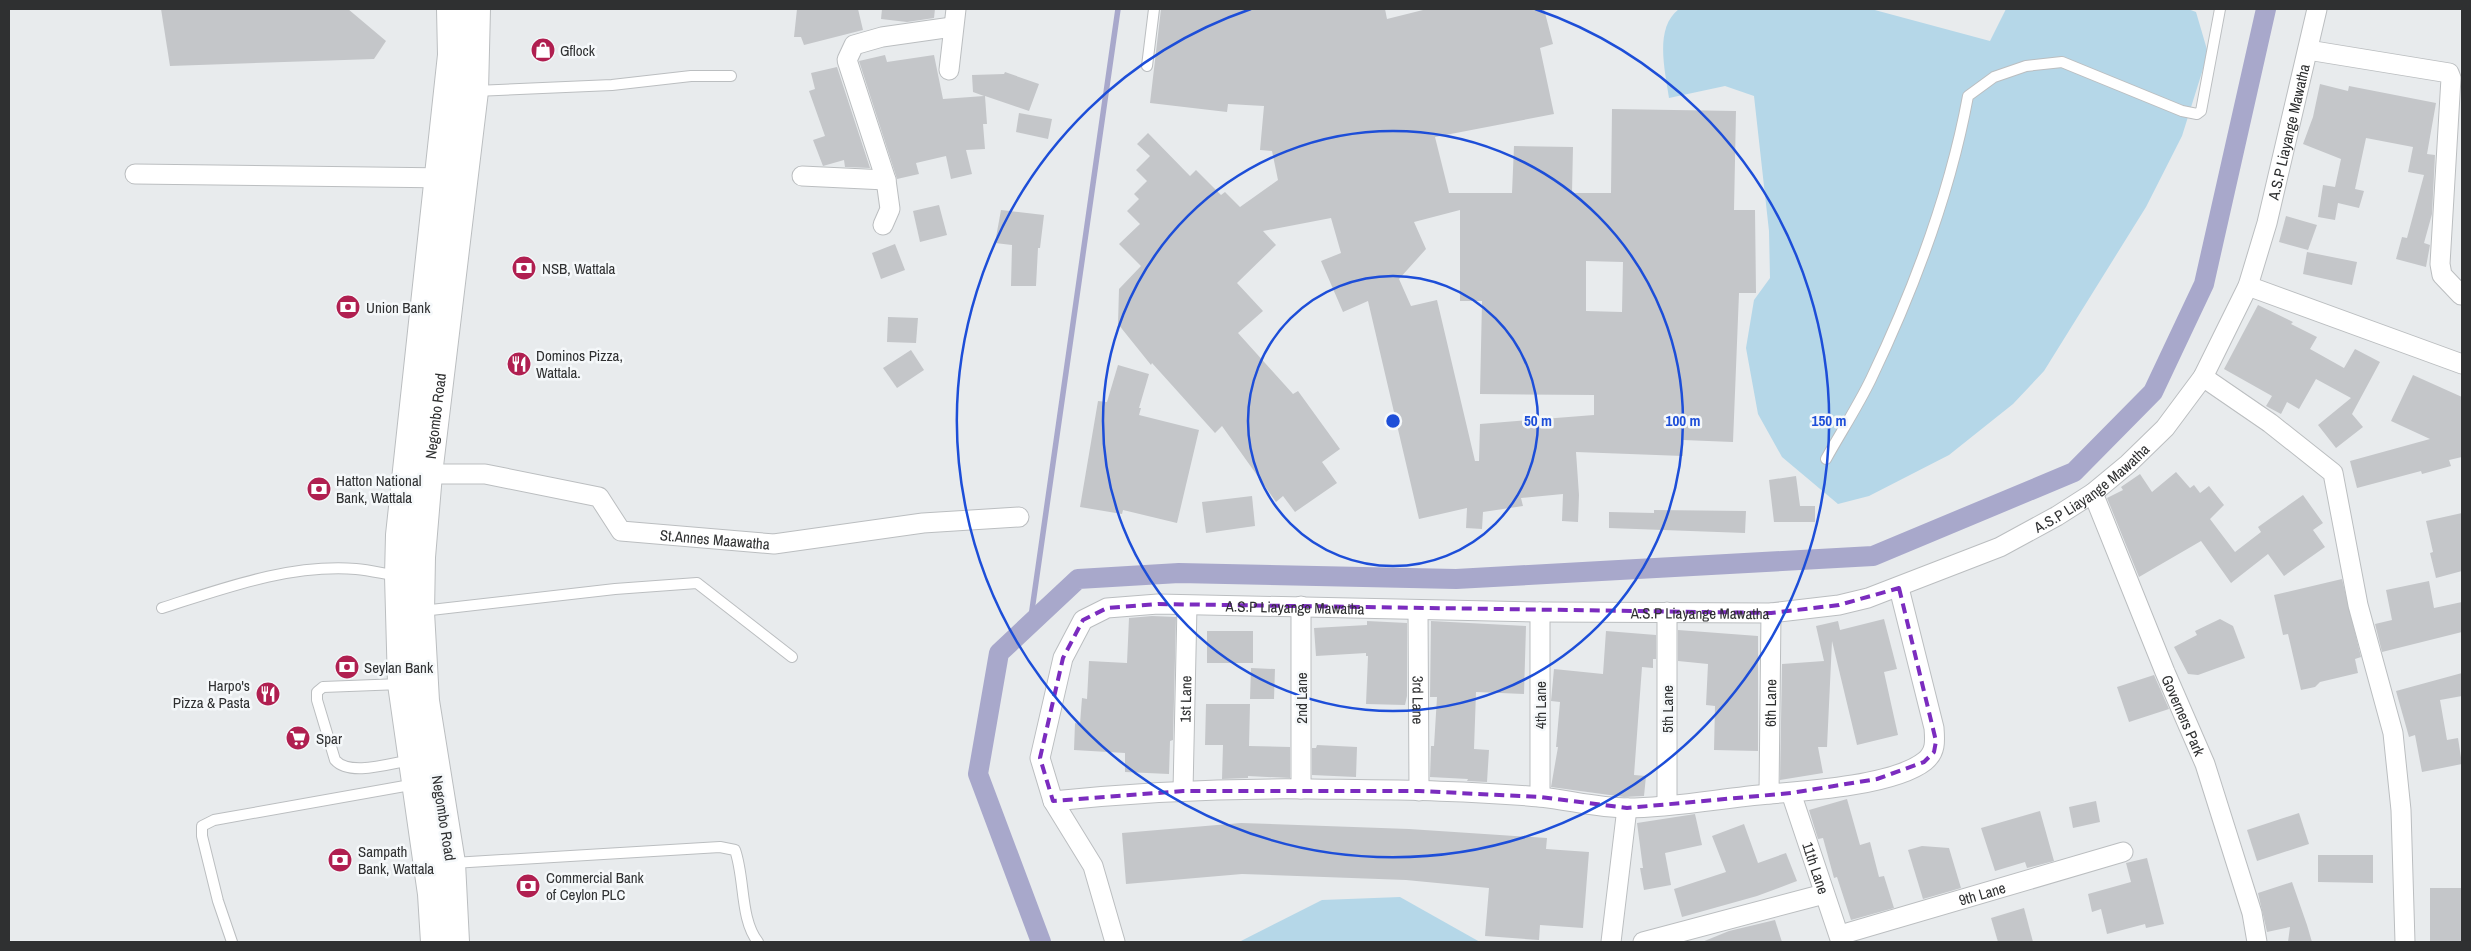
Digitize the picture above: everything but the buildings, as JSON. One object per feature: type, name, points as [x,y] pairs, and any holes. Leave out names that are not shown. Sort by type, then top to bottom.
[{"type":"highway","name":"Negombo Road","points":[[451,9],[453,178],[421,557],[420,612],[426,701],[452,863],[455,942]]},
{"type":"highway","name":"Negombo Road","points":[[435,942],[432,894],[402,684],[399,576],[400,535],[453,178],[474,91],[476,9]]},
{"type":"street","points":[[948,70],[952,27],[956,9]]},
{"type":"street","name":"A.S.P Liayange Mawatha","points":[[1114,942],[1093,866],[1053,801],[1040,758],[1063,658],[1084,620],[1107,608],[1158,604],[1540,612],[1771,613],[1839,605],[1868,598],[2000,547],[2057,516],[2093,493],[2165,428],[2203,377],[2248,286],[2267,222],[2317,9]]},
{"type":"street","points":[[884,225],[890,209],[886,180],[847,60],[854,46],[882,37],[952,27]]},
{"type":"street","points":[[2308,50],[2449,73],[2451,78],[2440,264],[2442,275],[2461,295]]},
{"type":"street","points":[[135,174],[453,178]]},
{"type":"street","points":[[802,176],[886,180]]},
{"type":"street","points":[[2248,286],[2462,364]]},
{"type":"street","points":[[2203,377],[2270,423],[2333,473],[2358,606],[2393,733],[2401,810],[2404,942]]},
{"type":"street","name":"St.Annes Maawatha","points":[[428,474],[485,474],[600,497],[621,531],[774,544],[923,523],[1019,517]]},
{"type":"street","name":"Governers Park","points":[[2093,493],[2165,672],[2205,764],[2252,913],[2258,942]]},
{"type":"street","points":[[1053,801],[1132,793],[1301,789],[1419,791],[1540,797],[1626,808],[1792,793],[1877,780],[1924,762],[1934,752],[1934,728],[1898,588]]},
{"type":"street","name":"1st Lane","points":[[1184,791],[1187,606]]},
{"type":"street","name":"2nd Lane","points":[[1301,606],[1301,789]]},
{"type":"street","name":"3rd Lane","points":[[1418,610],[1419,791]]},
{"type":"street","name":"4th Lane","points":[[1540,612],[1540,797]]},
{"type":"street","name":"5th Lane","points":[[1667,612],[1667,805]]},
{"type":"street","name":"6th Lane","points":[[1769,794],[1771,613]]},
{"type":"street","name":"11th Lane","points":[[1792,793],[1840,938]]},
{"type":"street","points":[[1611,942],[1626,808]]},
{"type":"street","name":"9th Lane","points":[[1840,938],[2124,852]]},
{"type":"street","points":[[1644,942],[1824,894]]},
{"type":"lane","points":[[1147,66],[1154,9]]},
{"type":"lane","points":[[1826,458],[1871,380],[1920,262],[1941,208],[1959,141],[1968,96],[1994,78],[2026,66],[2062,62],[2182,112],[2197,114],[2201,111],[2220,9]]},
{"type":"lane","points":[[474,91],[612,85],[691,76],[731,76]]},
{"type":"lane","points":[[162,608],[242,583],[312,569],[357,569],[399,576]]},
{"type":"lane","points":[[420,612],[615,589],[697,583],[792,657]]},
{"type":"lane","points":[[402,684],[323,687],[317,692],[317,700],[335,760],[341,767],[415,772]]},
{"type":"lane","points":[[232,942],[218,901],[202,836],[202,826],[214,820],[415,772]]},
{"type":"lane","points":[[452,863],[720,848],[735,850],[741,867],[748,923],[758,942]]},
{"type":"highlighted area","points":[[1899,588],[1936,741],[1934,752],[1924,762],[1877,779],[1791,793],[1627,808],[1540,797],[1419,791],[1183,791],[1053,801],[1040,758],[1063,658],[1083,620],[1107,608],[1158,604],[1771,613],[1839,605]]},
{"type":"shaded area","points":[[1679,9],[1871,9],[1990,41],[2006,9],[2188,9],[2196,12],[2208,53],[2182,136],[2146,207],[2044,371],[2013,404],[1949,455],[1869,496],[1838,504],[1782,457],[1758,414],[1746,348],[1754,300],[1770,278],[1769,231],[1754,96],[1725,86],[1669,98],[1664,63],[1664,38],[1666,27],[1671,17]]},
{"type":"shaded area","points":[[1400,897],[1480,942],[1239,942],[1322,900]]},
{"type":"waterway","points":[[1030,624],[1118,9]]},
{"type":"waterway","points":[[1041,942],[978,774],[999,653],[1078,579],[1179,573],[1456,579],[1873,556],[2074,472],[2153,392],[2204,284],[2266,9]]},
{"type":"place","name":"Gflock","points":[[543,50]]},
{"type":"place","name":"NSB, Wattala","points":[[524,268]]},
{"type":"place","name":"Union Bank","points":[[348,307]]},
{"type":"place","name":"Dominos Pizza, Wattala.","points":[[519,364]]},
{"type":"place","name":"Hatton National Bank, Wattala","points":[[319,489]]},
{"type":"place","name":"Seylan Bank","points":[[347,667]]},
{"type":"place","name":"Harpo's Pizza & Pasta","points":[[268,694]]},
{"type":"place","name":"Spar","points":[[298,738]]},
{"type":"place","name":"Sampath Bank, Wattala","points":[[340,860]]},
{"type":"place","name":"Commercial Bank of Ceylon PLC","points":[[528,886]]}]
